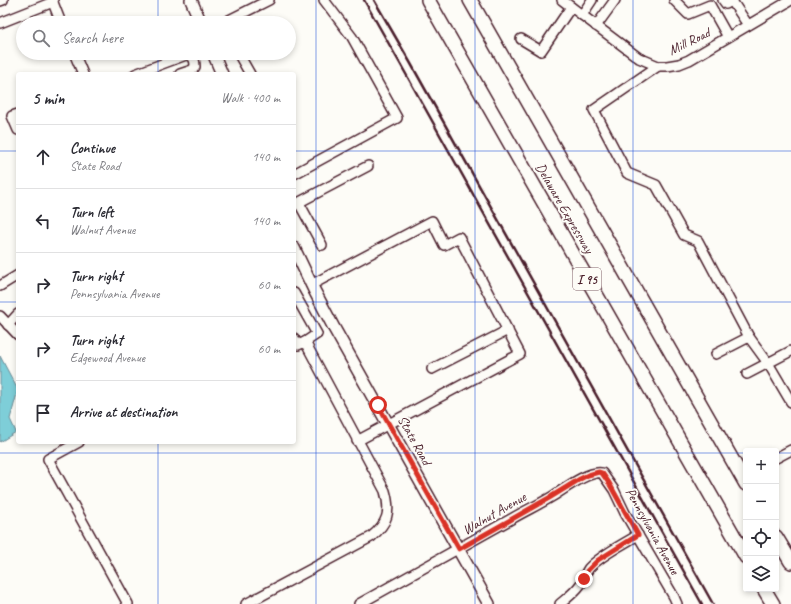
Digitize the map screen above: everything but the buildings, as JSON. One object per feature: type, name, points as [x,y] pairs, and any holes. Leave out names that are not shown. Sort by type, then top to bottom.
[{"type":"highway","name":"Delaware Expressway","points":[[428,0],[745,556]]},
{"type":"highway","name":"Delaware Expressway","points":[[470,0],[743,479]]},
{"type":"highway","points":[[779,541],[791,562]]},
{"type":"highway","points":[[766,592],[773,604]]},
{"type":"main road","points":[[191,0],[198,16]]},
{"type":"main road","points":[[216,60],[221,72]]},
{"type":"main road","name":"State Road","points":[[296,252],[338,334],[489,604]]},
{"type":"street","points":[[237,16],[269,0]]},
{"type":"street","points":[[296,173],[397,118],[352,37],[324,0]]},
{"type":"street","name":"Mill Road","points":[[562,0],[639,58],[658,66],[671,66],[689,60],[748,25],[781,3],[791,0]]},
{"type":"street","points":[[582,15],[592,0]]},
{"type":"street","points":[[596,26],[615,0]]},
{"type":"street","points":[[674,0],[688,14],[710,5],[728,37]]},
{"type":"street","points":[[730,0],[748,25]]},
{"type":"street","points":[[0,23],[36,4],[52,1],[58,16]]},
{"type":"street","points":[[521,39],[540,51],[571,7]]},
{"type":"street","points":[[77,60],[82,72]]},
{"type":"street","points":[[140,72],[173,60]]},
{"type":"street","points":[[186,72],[195,67],[195,60]]},
{"type":"street","points":[[242,60],[249,72]]},
{"type":"street","points":[[658,66],[594,110],[627,173],[656,185],[684,235],[698,241],[748,337],[768,363],[791,402]]},
{"type":"street","points":[[16,115],[12,116],[16,125]]},
{"type":"street","points":[[322,245],[296,204],[368,166]]},
{"type":"street","points":[[312,285],[432,221],[444,245],[459,237],[520,354],[357,441]]},
{"type":"street","points":[[0,286],[16,276]]},
{"type":"street","points":[[296,297],[317,334],[298,345],[296,342]]},
{"type":"street","points":[[0,316],[16,333]]},
{"type":"street","points":[[8,325],[16,316]]},
{"type":"street","points":[[432,369],[508,330]]},
{"type":"street","points":[[716,354],[748,337]]},
{"type":"street","points":[[246,604],[371,537],[385,522],[388,512],[388,501],[385,491],[305,342]]},
{"type":"street","points":[[747,374],[791,351]]},
{"type":"street","points":[[70,445],[48,460],[128,604]]},
{"type":"street","points":[[779,456],[791,450]]},
{"type":"street","name":"Walnut Avenue","points":[[360,604],[549,498],[580,479],[599,472],[602,473]]},
{"type":"street","name":"Pennsylvania Avenue","points":[[602,473],[614,490],[677,604]]},
{"type":"street","points":[[560,604],[580,585],[587,571],[594,564],[638,535]]},
{"type":"water","points":[[0,356],[16,386],[16,397],[10,419],[16,432],[0,442]]},
{"type":"railway","points":[[364,0],[702,604]]},
{"type":"railway","points":[[374,0],[713,604]]},
{"type":"route","points":[[378,405],[459,549],[580,479],[588,475],[599,472],[602,473],[614,490],[638,535],[598,560],[587,571],[584,579]]}]
